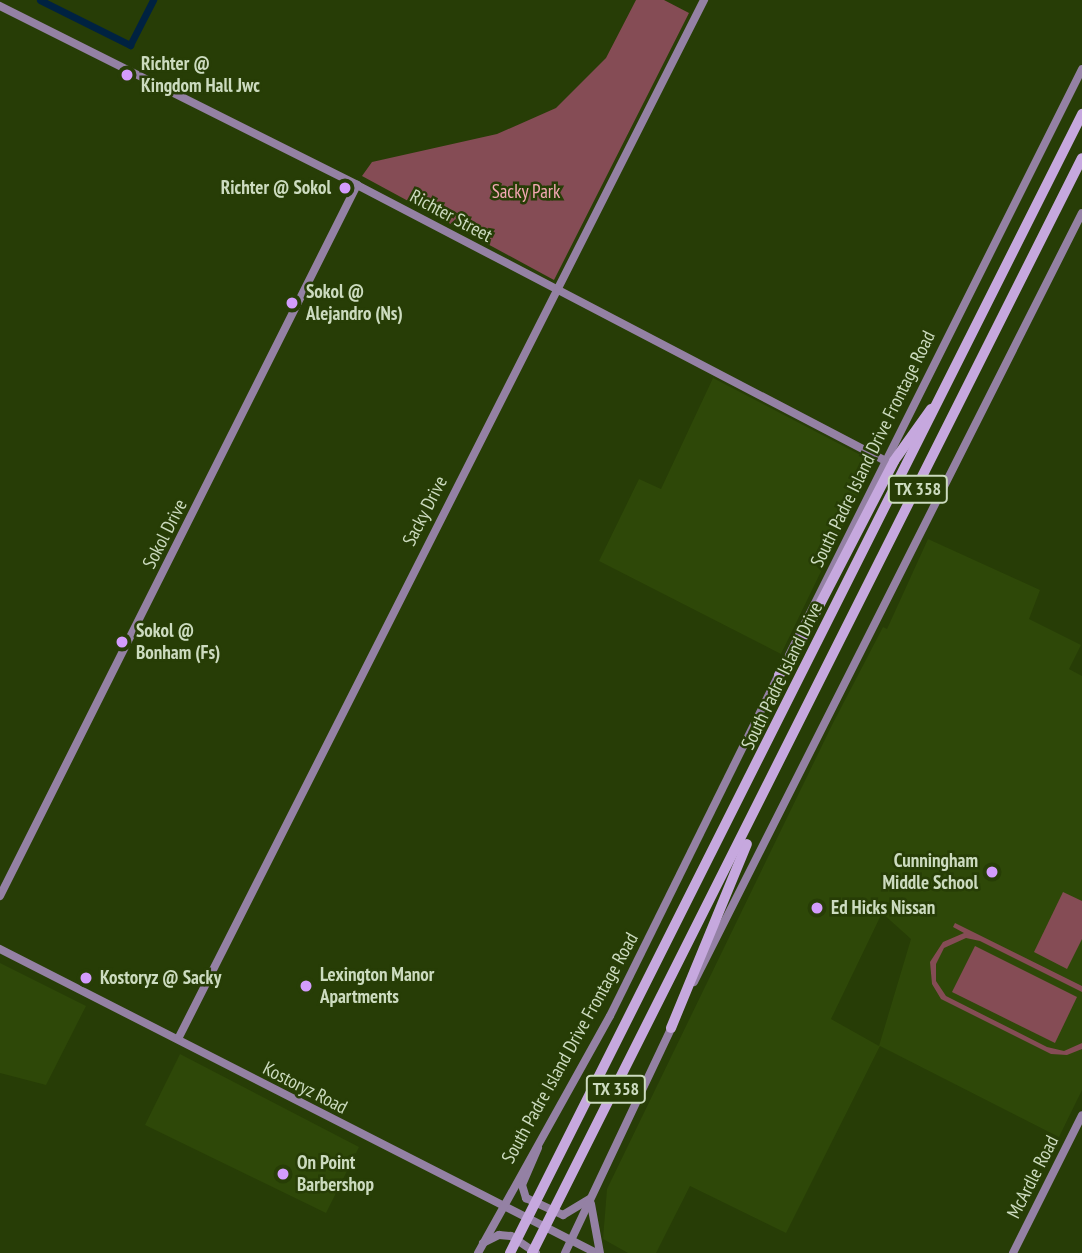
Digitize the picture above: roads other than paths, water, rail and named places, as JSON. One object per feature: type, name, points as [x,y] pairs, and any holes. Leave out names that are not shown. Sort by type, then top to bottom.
[{"type":"highway","name":"South Padre Island Drive","points":[[510,1253],[1082,114]]},
{"type":"highway","name":"South Padre Island Drive","points":[[534,1253],[1082,158]]},
{"type":"highway","points":[[1046,230],[1082,168]]},
{"type":"highway","points":[[779,675],[790,662],[894,461],[920,419],[936,403]]},
{"type":"highway","points":[[671,1028],[789,748]]},
{"type":"main road","name":"Sacky Drive","points":[[178,1039],[555,289],[704,0]]},
{"type":"main road","name":"Richter Street","points":[[0,6],[357,185],[884,460]]},
{"type":"main road","name":"South Padre Island Drive Frontage Road","points":[[478,1253],[501,1205],[610,1016],[884,460],[1082,69]]},
{"type":"main road","name":"Sokol Drive","points":[[0,896],[357,185]]},
{"type":"main road","points":[[565,1253],[671,1028],[1082,213]]},
{"type":"main road","name":"Kostoryz Road","points":[[0,949],[598,1253]]},
{"type":"main road","points":[[563,1094],[522,1185],[526,1198],[563,1216],[592,1198]]},
{"type":"main road","name":"McArdle Road","points":[[1013,1253],[1082,1115]]},
{"type":"main road","points":[[592,1198],[598,1253]]},
{"type":"main road","points":[[483,1243],[499,1234],[511,1236],[534,1253]]},
{"type":"waterway","points":[[40,0],[130,45],[153,0]]},
{"type":"place","name":"Richter @ Kingdom Hall Jwc","points":[[127,75]]},
{"type":"place","name":"Richter @ Sokol","points":[[345,188]]},
{"type":"place","name":"Sokol @ Alejandro (Ns)","points":[[292,303]]},
{"type":"place","name":"Sokol @ Bonham (Fs)","points":[[122,642]]},
{"type":"place","name":"Cunningham Middle School","points":[[992,872]]},
{"type":"place","name":"Ed Hicks Nissan","points":[[817,908]]},
{"type":"place","name":"Kostoryz @ Sacky","points":[[86,978]]},
{"type":"place","name":"Lexington Manor Apartments","points":[[306,986]]},
{"type":"place","name":"On Point Barbershop","points":[[283,1174]]},
{"type":"park label","name":"Sacky Park","points":[[526,192]]}]
